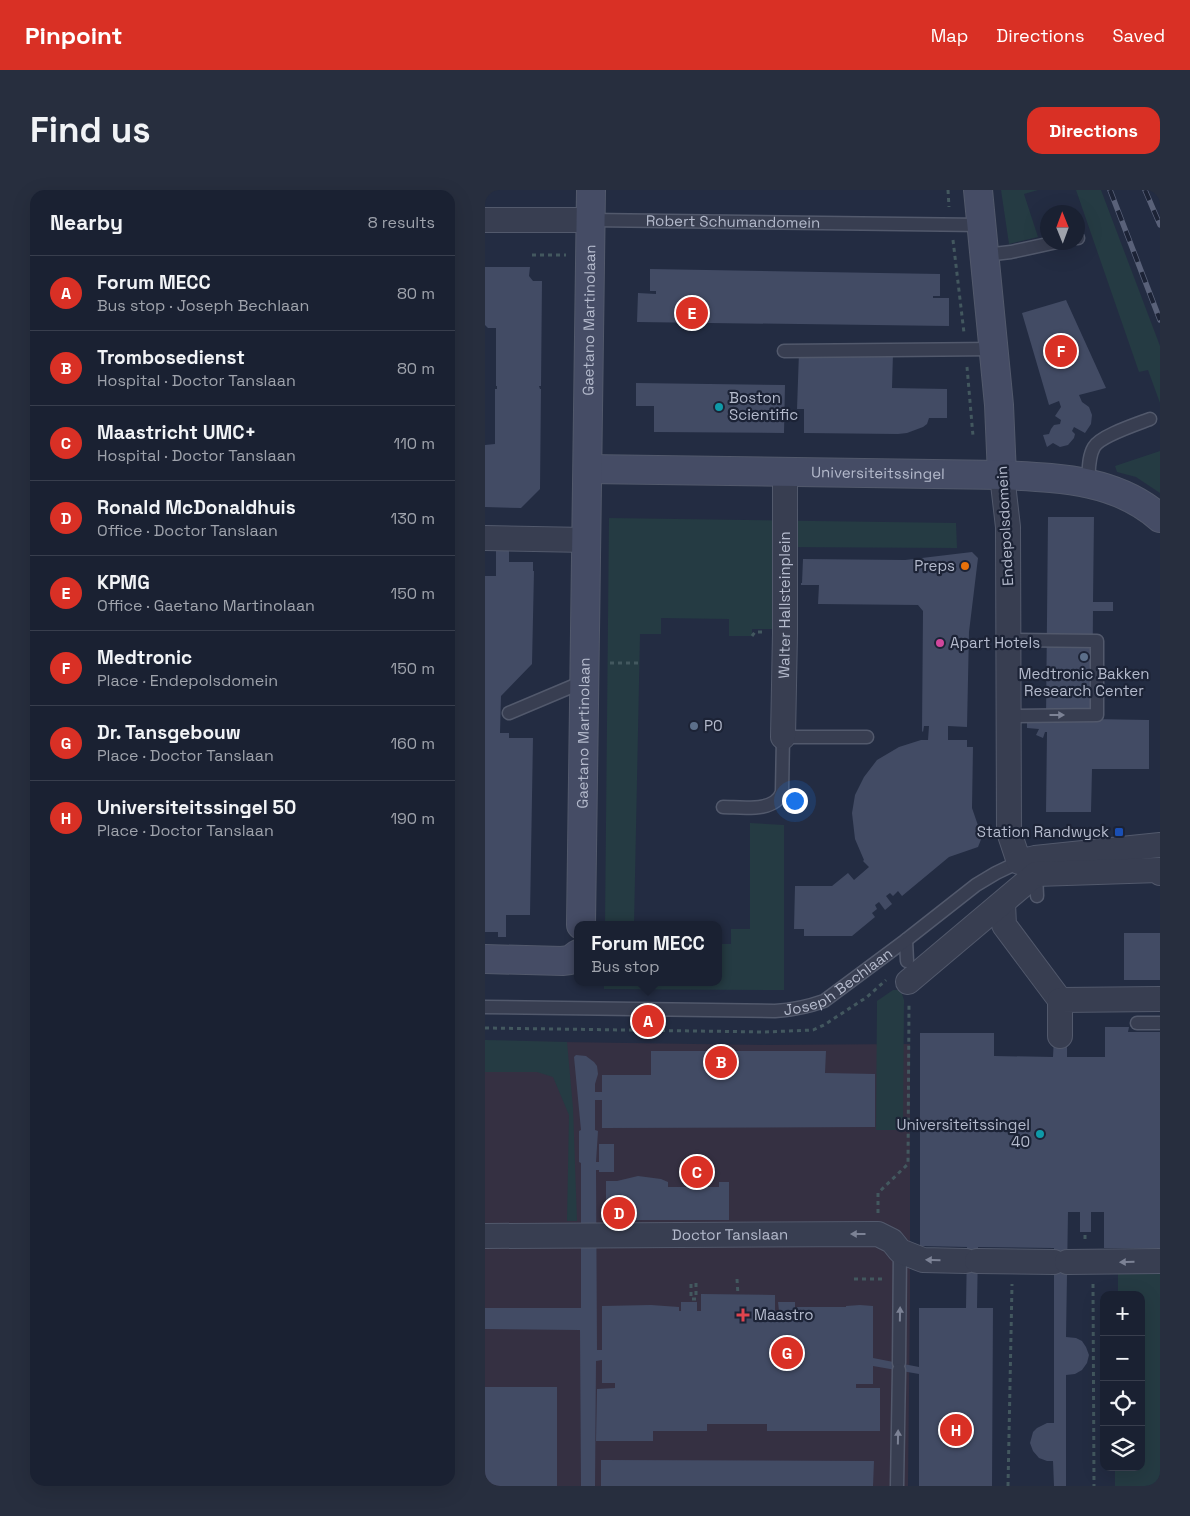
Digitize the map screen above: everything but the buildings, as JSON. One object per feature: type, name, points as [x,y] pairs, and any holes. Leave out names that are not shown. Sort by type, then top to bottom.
[{"type":"street","name":"Gaetano Martinolaan","points":[[581,921],[593,672],[586,540],[591,190]]},
{"type":"street","name":"Endepolsdomein","points":[[978,190],[999,405],[1002,475],[1008,527],[1009,832],[1032,872]]},
{"type":"street","name":"Robert Schumandomein","points":[[485,220],[591,220]]},
{"type":"street","name":"Universiteitssingel","points":[[588,470],[1045,477],[1104,486],[1132,498],[1160,518]]},
{"type":"street","name":"Walter Hallsteinplein","points":[[783,737],[785,473]]},
{"type":"street","points":[[485,538],[586,540]]},
{"type":"street","name":"Joseph Bechlaan","points":[[1032,872],[1160,845]]},
{"type":"street","points":[[907,972],[1003,903],[1032,872],[1159,870],[1160,873]]},
{"type":"street","points":[[1003,903],[1004,925],[1060,1000],[1060,1036]]},
{"type":"street","points":[[485,959],[562,961],[570,960],[574,957]]},
{"type":"street","points":[[1060,1000],[1160,1000]]},
{"type":"street","points":[[878,1234],[892,1240],[900,1251],[923,1260],[1160,1262]]},
{"type":"street","name":"Doctor Tanslaan","points":[[485,1236],[878,1234]]},
{"type":"lane","name":"Robert Schumandomein","points":[[591,220],[982,225]]},
{"type":"lane","points":[[985,255],[1040,246]]},
{"type":"lane","points":[[784,351],[994,349]]},
{"type":"lane","points":[[1088,483],[1090,457],[1093,448],[1099,440],[1150,419]]},
{"type":"lane","points":[[1008,642],[1010,640],[1097,641],[1097,715],[1008,716]]},
{"type":"lane","points":[[509,713],[593,672]]},
{"type":"lane","points":[[723,806],[762,807],[775,803],[780,798],[782,792],[783,737],[867,737]]},
{"type":"lane","name":"Joseph Bechlaan","points":[[485,1007],[794,1010],[824,1001],[976,885],[996,873],[1032,872]]},
{"type":"lane","points":[[906,940],[907,972]]},
{"type":"lane","points":[[1137,1023],[1160,1023]]},
{"type":"lane","points":[[897,1486],[900,1251]]},
{"type":"path","points":[[532,255],[591,256]]},
{"type":"path","points":[[593,672],[639,663]]},
{"type":"path","points":[[878,1234],[878,1193],[908,1164],[909,1030],[907,972]]},
{"type":"path","points":[[1007,1486],[1013,1261]]},
{"type":"path","points":[[1093,1262],[1094,1486]]},
{"type":"path","points":[[691,1284],[691,1299],[696,1298],[696,1279]]},
{"type":"path","points":[[737,1279],[738,1295]]},
{"type":"path","points":[[854,1279],[900,1280]]},
{"type":"shaded area","points":[[1001,190],[1038,190],[1024,194],[1038,237],[1009,244]]},
{"type":"shaded area","points":[[1076,190],[1101,190],[1160,346],[1160,403],[1148,370],[1139,372],[1085,216],[1085,205],[1081,205]]},
{"type":"shaded area","points":[[1160,451],[1160,493],[1136,477],[1117,472],[1115,466]]},
{"type":"shaded area","points":[[609,518],[956,523],[957,548],[777,547],[777,629],[752,629],[752,636],[729,636],[729,619],[661,618],[661,634],[640,634],[634,921],[605,921]]},
{"type":"shaded area","points":[[750,823],[784,825],[784,990],[604,989],[604,986],[722,986],[722,944],[731,944],[731,929],[750,929]]},
{"type":"shaded area","points":[[893,990],[899,990],[904,1000],[903,1130],[876,1130],[877,1001]]},
{"type":"shaded area","points":[[485,1040],[567,1042],[573,1108],[577,1221],[567,1221],[569,1115],[553,1077],[537,1072],[485,1072]]},
{"type":"shaded area","points":[[485,1041],[765,1045],[910,1044],[908,1486],[485,1486]]},
{"type":"shaded area","points":[[1118,1272],[1160,1272],[1160,1486],[1115,1486],[1115,1471],[1145,1471],[1145,1291],[1118,1291]]},
{"type":"railway","points":[[1110,190],[1160,320]]},
{"type":"railway","points":[[1145,190],[1160,225]]},
{"type":"place","name":"KPMG","points":[[692,313]]},
{"type":"place","name":"Medtronic","points":[[1061,351]]},
{"type":"place","name":"Boston Scientific","points":[[719,407]]},
{"type":"place","name":"Preps","points":[[965,566]]},
{"type":"place","name":"Apart Hotels","points":[[940,643]]},
{"type":"place","name":"Medtronic Bakken Research Center","points":[[1084,657]]},
{"type":"place","name":"P0","points":[[694,726]]},
{"type":"place","name":"Station Randwyck","points":[[1119,832]]},
{"type":"place","name":"Forum MECC","points":[[648,1021]]},
{"type":"place","name":"Trombosedienst","points":[[721,1062]]},
{"type":"place","name":"Universiteitssingel 40","points":[[1040,1134]]},
{"type":"place","name":"Maastricht UMC+","points":[[697,1172]]},
{"type":"place","name":"Ronald McDonaldhuis","points":[[619,1213]]},
{"type":"place","name":"Maastro","points":[[743,1315]]},
{"type":"place","name":"Dr. Tansgebouw","points":[[787,1353]]},
{"type":"place","name":"Universiteitssingel 50","points":[[956,1430]]}]
